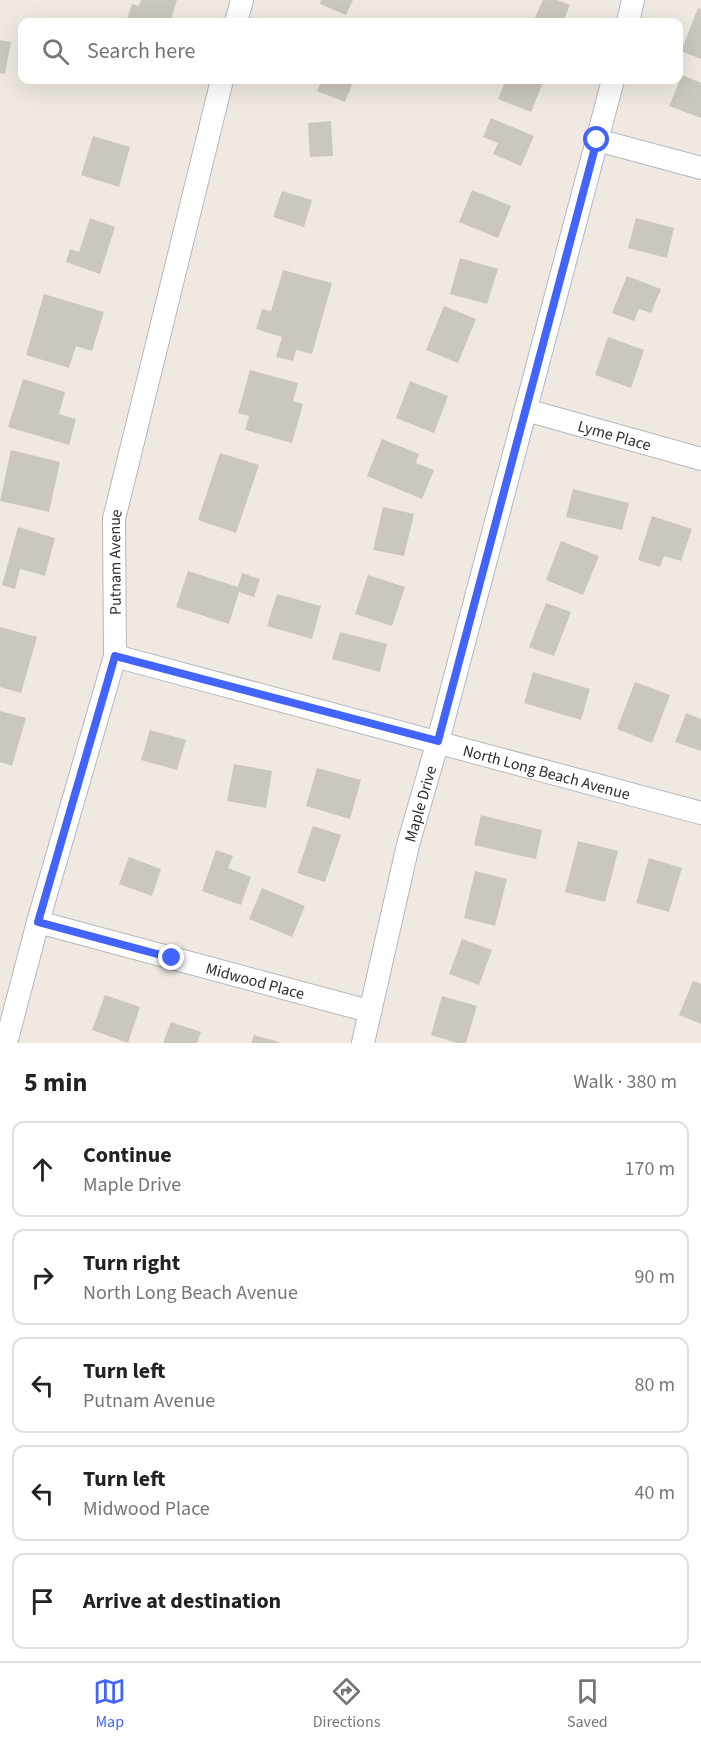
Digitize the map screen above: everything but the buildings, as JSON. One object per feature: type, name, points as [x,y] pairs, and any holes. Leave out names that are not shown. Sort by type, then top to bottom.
[{"type":"street","points":[[238,18],[242,0]]},
{"type":"street","points":[[629,18],[633,0]]},
{"type":"street","name":"Putnam Avenue","points":[[6,1043],[38,922],[115,656],[114,519],[221,84]]},
{"type":"street","name":"Maple Drive","points":[[363,1043],[408,845],[438,741],[612,84]]},
{"type":"street","points":[[597,140],[701,168]]},
{"type":"street","name":"Lyme Place","points":[[526,410],[701,459]]},
{"type":"street","name":"North Long Beach Avenue","points":[[115,656],[701,813]]},
{"type":"street","name":"Midwood Place","points":[[38,922],[369,1011]]},
{"type":"route","points":[[172,958],[38,922],[115,656],[438,741],[597,140]]}]
